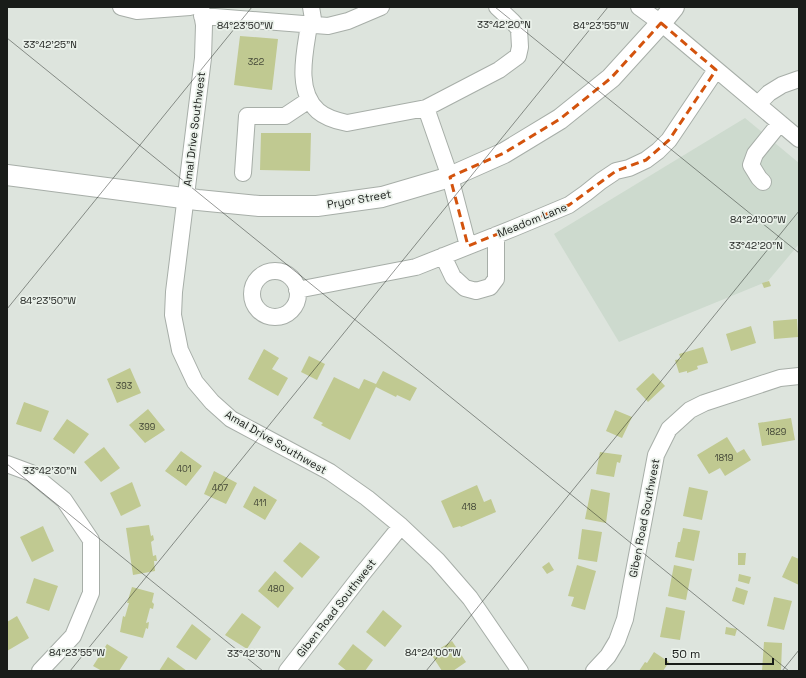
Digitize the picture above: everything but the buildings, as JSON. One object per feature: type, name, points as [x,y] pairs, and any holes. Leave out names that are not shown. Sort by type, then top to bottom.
[{"type":"main road","name":"Pryor Street","points":[[7,175],[259,206],[317,206],[382,197],[450,177],[504,153],[560,119],[611,78],[674,7]]},
{"type":"street","points":[[121,7],[137,11],[198,10],[328,26],[348,21],[381,7]]},
{"type":"street","points":[[311,7],[311,25],[303,65],[304,81],[309,100],[319,111],[334,120],[347,124],[426,108],[499,70],[518,56],[520,47],[519,29],[512,20],[497,7]]},
{"type":"street","points":[[639,7],[661,23],[799,139]]},
{"type":"street","name":"Amal Drive Southwest","points":[[198,10],[204,25],[203,58],[174,292],[173,315],[180,350],[195,382],[212,402],[232,418],[330,472],[367,498],[401,526],[437,560],[470,598],[520,671]]},
{"type":"street","name":"Meadom Lane","points":[[297,290],[416,267],[570,205],[616,171],[629,168],[646,160],[658,151],[669,140],[716,70]]},
{"type":"street","points":[[758,104],[769,93],[782,85],[799,79]]},
{"type":"street","points":[[243,173],[246,116],[285,116],[309,100]]},
{"type":"street","points":[[426,108],[450,177],[468,246]]},
{"type":"street","points":[[763,182],[751,166],[755,154],[780,123]]},
{"type":"street","points":[[444,256],[453,277],[465,288],[476,291],[490,287],[496,279],[496,235]]},
{"type":"street","name":"Giben Road Southwest","points":[[594,671],[608,656],[617,641],[625,618],[656,456],[669,429],[690,410],[704,403],[780,378],[799,376]]},
{"type":"street","points":[[7,464],[31,473],[64,500],[91,540],[91,593],[73,636],[40,671]]},
{"type":"street","name":"Giben Road Southwest","points":[[287,671],[401,526]]},
{"type":"highlighted area","points":[[661,23],[716,70],[669,140],[646,160],[616,171],[569,205],[468,246],[450,177],[504,153],[560,119],[611,78]]},
{"type":"shaded area","points":[[745,118],[799,163],[799,244],[768,281],[619,342],[554,234]]}]
